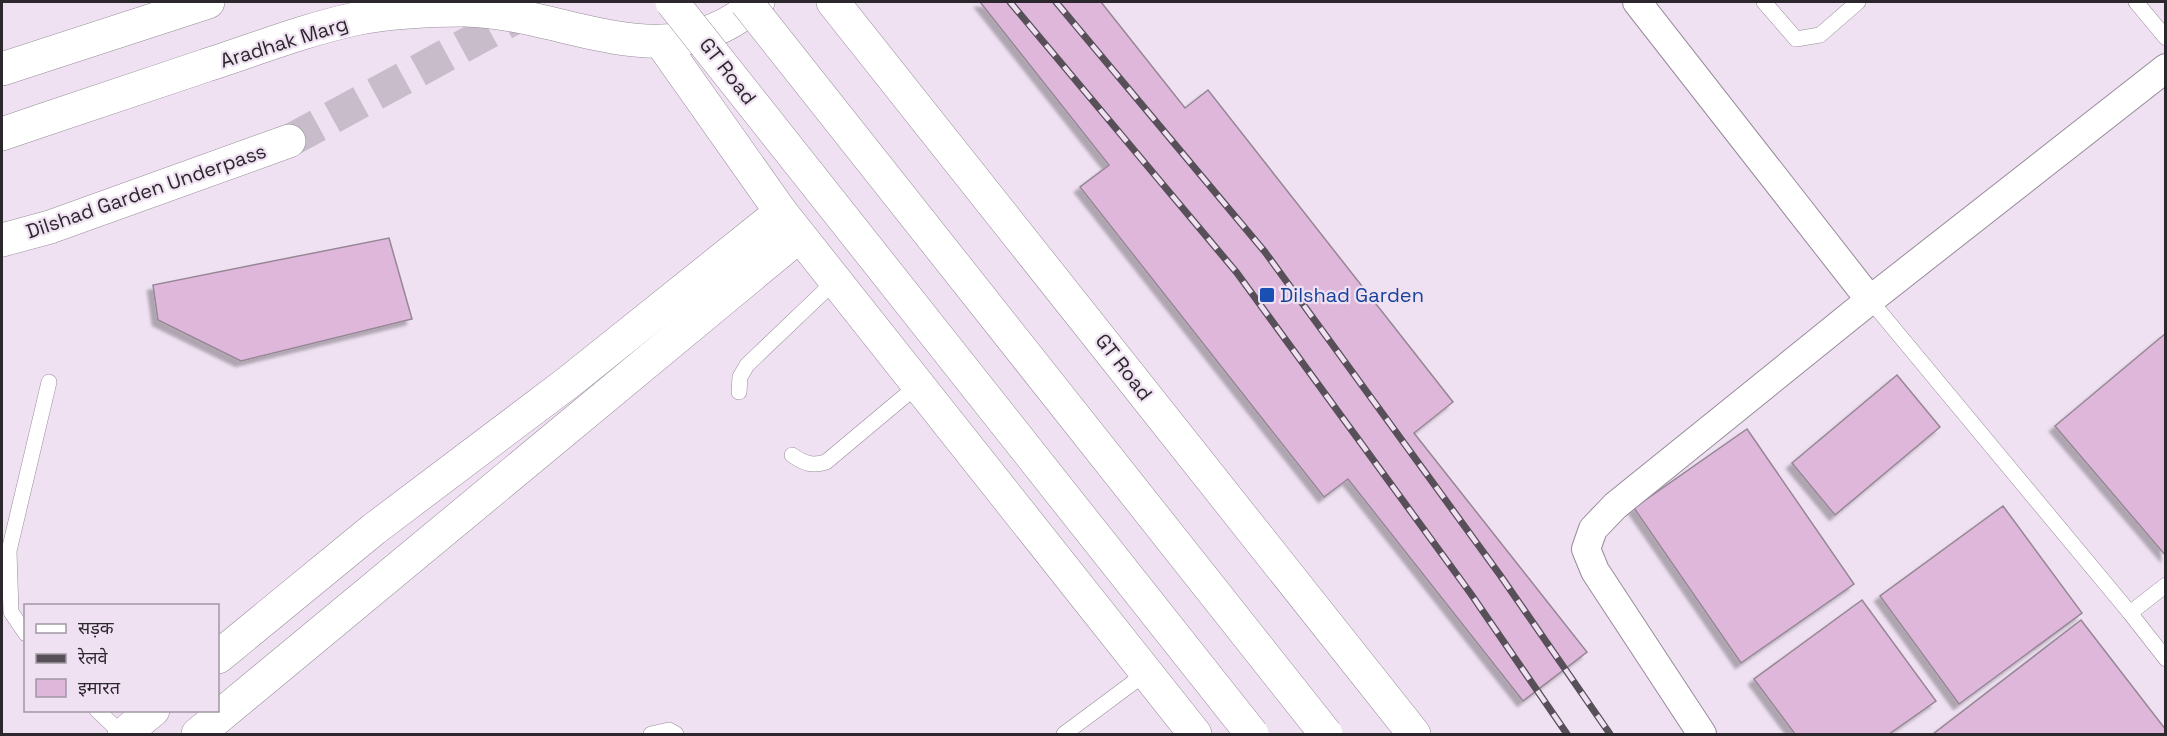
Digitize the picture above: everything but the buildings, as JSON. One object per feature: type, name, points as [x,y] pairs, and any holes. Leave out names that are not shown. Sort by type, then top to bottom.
[{"type":"main road","points":[[2,69],[208,2]]},
{"type":"main road","points":[[548,2],[574,29]]},
{"type":"main road","name":"GT Road","points":[[672,2],[1252,735]]},
{"type":"main road","points":[[746,2],[1326,735]]},
{"type":"main road","name":"Aradhak Marg","points":[[2,134],[302,34],[355,19],[410,11],[465,10],[520,16],[632,41],[661,42],[686,39],[708,32],[730,22],[759,2]]},
{"type":"main road","name":"GT Road","points":[[833,2],[1414,735]]},
{"type":"main road","name":"GT Road","points":[[661,42],[790,224],[1194,735]]},
{"type":"main road","name":"Dilshad Garden Underpass","points":[[2,240],[50,227],[289,141]]},
{"type":"main road","points":[[219,656],[374,529],[570,381],[790,224]]},
{"type":"main road","points":[[198,735],[790,224]]},
{"type":"main road","points":[[123,735],[152,712]]},
{"type":"street","points":[[1636,2],[1870,300]]},
{"type":"street","points":[[1702,735],[1595,571],[1586,549],[1593,529],[1615,506],[1870,300],[2166,68]]},
{"type":"lane","points":[[1764,2],[1796,39],[1820,35],[1858,2]]},
{"type":"lane","points":[[2136,2],[2166,38]]},
{"type":"lane","points":[[739,392],[740,377],[747,365],[835,280]]},
{"type":"lane","points":[[1870,300],[2166,659]]},
{"type":"lane","points":[[24,631],[11,612],[9,551],[50,382]]},
{"type":"lane","points":[[792,455],[804,464],[816,465],[826,462],[918,385]]},
{"type":"lane","points":[[2130,613],[2166,585]]},
{"type":"lane","points":[[1064,735],[1146,673]]},
{"type":"lane","points":[[98,712],[123,735]]},
{"type":"lane","points":[[651,735],[669,730],[675,735]]},
{"type":"tunnel","points":[[289,141],[544,2]]},
{"type":"railway","points":[[1010,2],[1237,273],[1471,594],[1567,734]]},
{"type":"railway","points":[[1056,2],[1265,252],[1500,575],[1610,734]]},
{"type":"place","name":"Dilshad Garden","points":[[1267,295]]}]
